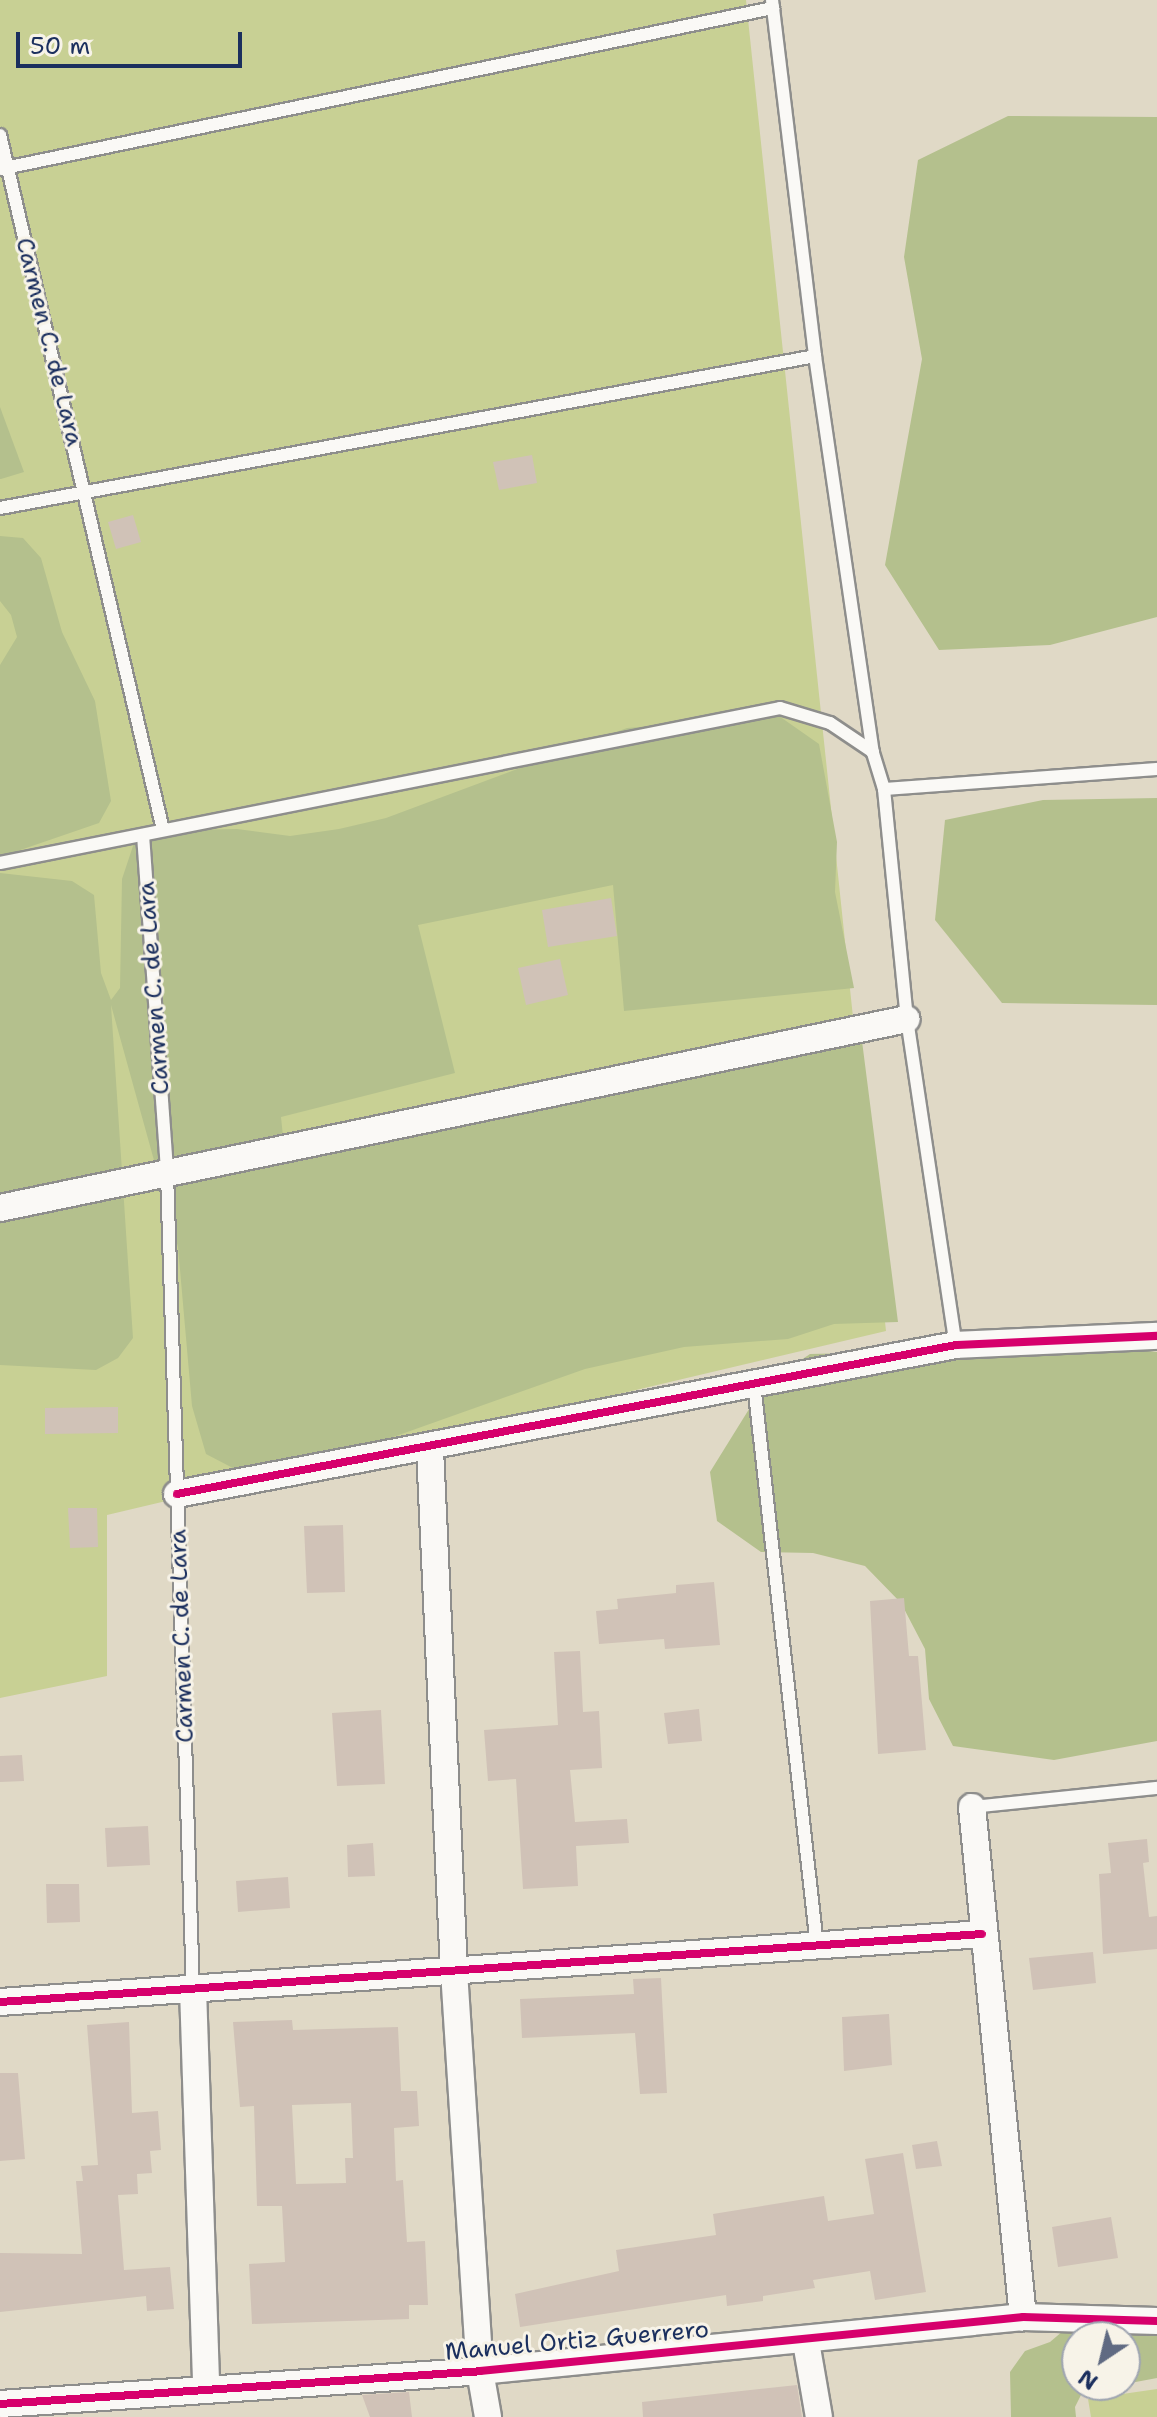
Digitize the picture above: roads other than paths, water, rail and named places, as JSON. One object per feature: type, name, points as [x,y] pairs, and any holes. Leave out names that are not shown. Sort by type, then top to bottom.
[{"type":"street","points":[[0,1208],[907,1019]]},
{"type":"street","points":[[177,1494],[430,1449],[956,1345],[1157,1336]]},
{"type":"street","points":[[430,1449],[454,1971],[480,2371],[488,2417]]},
{"type":"street","points":[[972,1807],[982,1934],[1023,2317]]},
{"type":"street","points":[[0,2002],[982,1934]]},
{"type":"street","name":"Carmen C. de Lara","points":[[193,1989],[206,2389]]},
{"type":"street","name":"Manuel Ortiz Guerrero","points":[[0,2404],[100,2407],[206,2389],[480,2371],[806,2342],[1023,2317],[1157,2321]]},
{"type":"street","points":[[806,2342],[819,2417]]},
{"type":"lane","points":[[4,168],[772,4],[815,356],[873,753],[884,789],[907,1019],[956,1345]]},
{"type":"lane","name":"Carmen C. de Lara","points":[[0,135],[4,168],[85,492],[163,830]]},
{"type":"lane","points":[[0,508],[815,356]]},
{"type":"lane","points":[[0,863],[780,708],[830,723],[859,738],[873,753]]},
{"type":"lane","points":[[884,789],[1157,769]]},
{"type":"lane","name":"Carmen C. de Lara","points":[[143,835],[167,1173],[193,1989]]},
{"type":"lane","points":[[754,1384],[817,1946]]},
{"type":"lane","points":[[972,1807],[1157,1788]]}]
